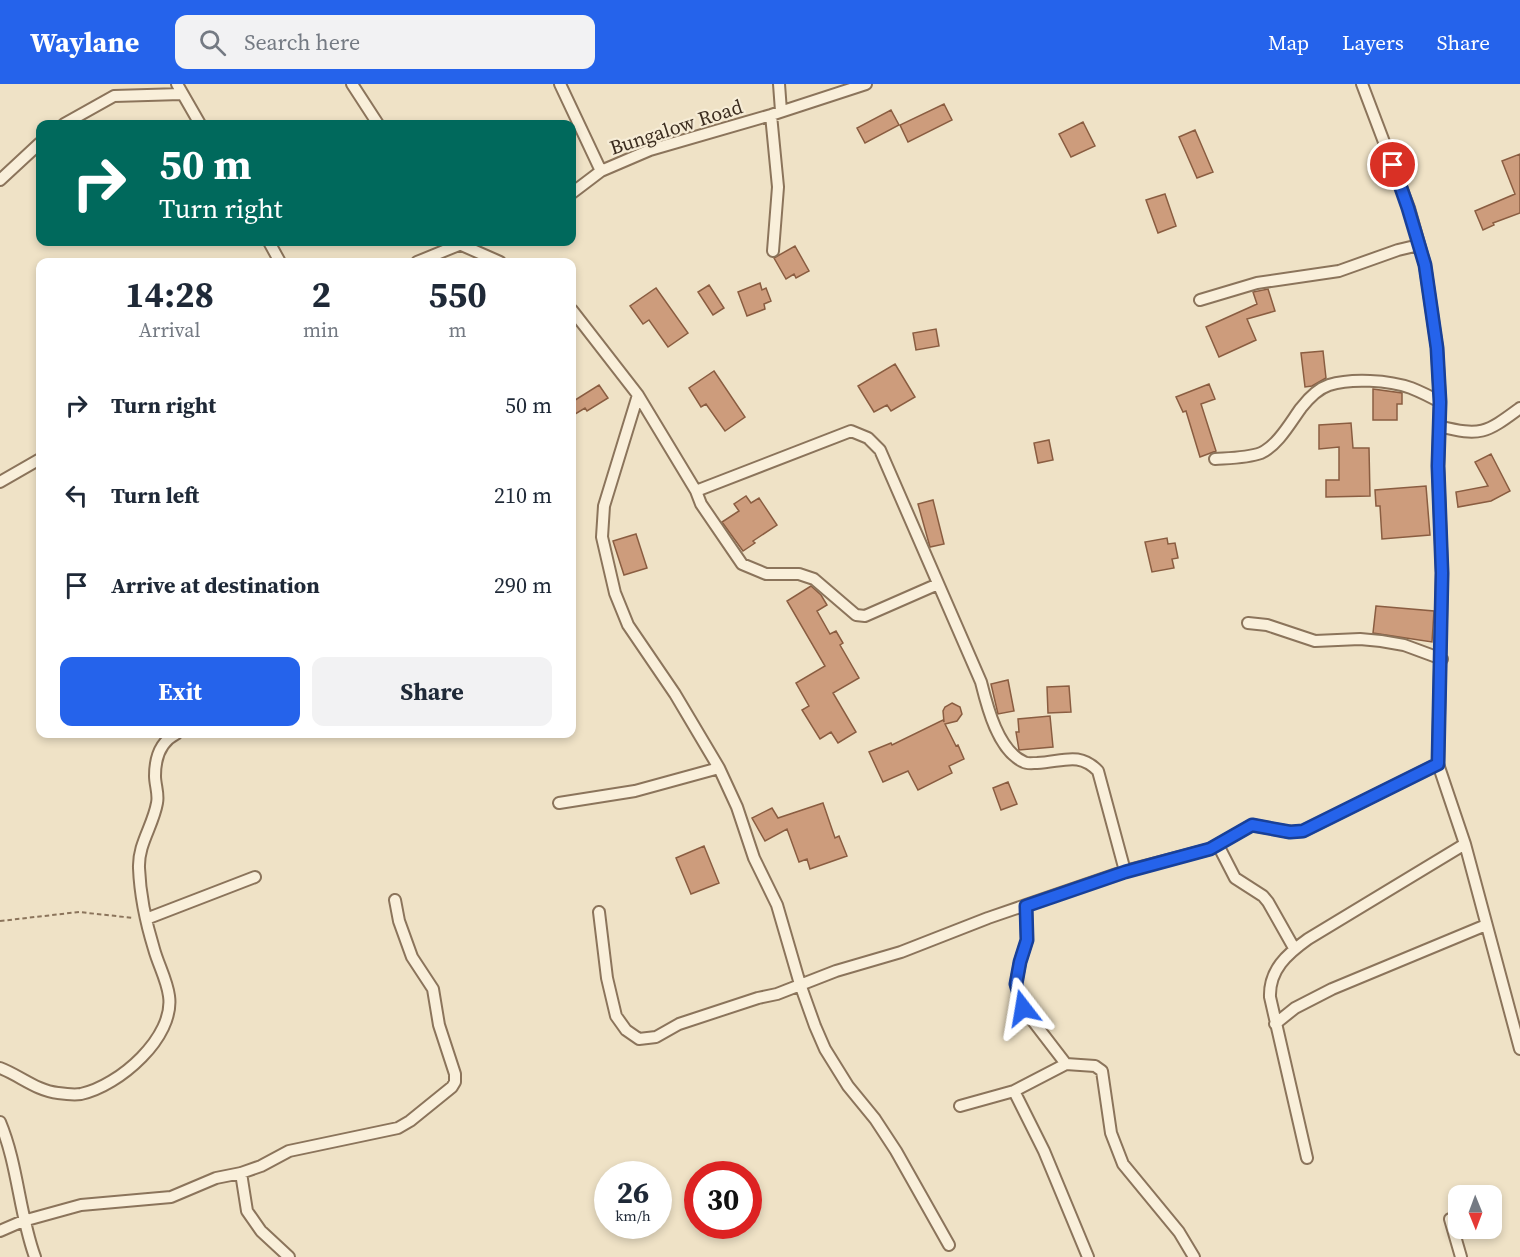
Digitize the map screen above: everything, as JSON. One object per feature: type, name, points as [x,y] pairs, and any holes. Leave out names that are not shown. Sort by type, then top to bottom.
[{"type":"street","points":[[352,84],[375,120]]},
{"type":"street","points":[[560,84],[601,171]]},
{"type":"street","points":[[773,251],[778,187],[776,113],[779,84]]},
{"type":"street","name":"Bungalow Road","points":[[576,190],[601,171],[650,150],[866,84]]},
{"type":"street","points":[[1362,84],[1405,197],[1425,265],[1437,348],[1442,573],[1442,659],[1438,764],[1465,844],[1520,1049]]},
{"type":"street","points":[[71,120],[114,96],[179,89],[198,120]]},
{"type":"street","points":[[0,180],[36,147]]},
{"type":"street","points":[[1200,300],[1257,283],[1339,271],[1419,245]]},
{"type":"street","points":[[426,258],[454,246]]},
{"type":"street","points":[[467,246],[492,258]]},
{"type":"street","points":[[576,315],[638,395],[702,504],[742,564],[766,574],[800,574],[814,579],[856,615],[865,616],[938,584]]},
{"type":"street","points":[[1215,459],[1250,456],[1263,452],[1283,432],[1315,392],[1329,385],[1376,381],[1396,384],[1412,388],[1440,402]]},
{"type":"street","points":[[638,395],[604,507],[602,537],[615,593],[628,625],[675,694],[719,768],[737,807],[754,858],[777,905],[800,984],[825,1049],[848,1086],[875,1119],[896,1151],[949,1245]]},
{"type":"street","points":[[1440,426],[1470,434],[1485,430],[1520,408]]},
{"type":"street","points":[[696,491],[850,431],[868,438],[880,450],[981,682],[990,717],[1013,755],[1025,763],[1052,763],[1077,758],[1089,761],[1098,771],[1125,872]]},
{"type":"street","points":[[0,482],[36,461]]},
{"type":"street","points":[[1248,622],[1267,625],[1316,641],[1360,639],[1404,645],[1442,659]]},
{"type":"street","points":[[0,1068],[56,1093],[80,1094],[110,1082],[136,1063],[157,1039],[169,1016],[169,995],[146,919],[139,868],[140,848],[152,822],[158,801],[155,775],[157,756],[168,738]]},
{"type":"street","points":[[599,912],[607,978],[616,1016],[626,1030],[639,1039],[656,1037],[679,1024],[777,994],[836,971],[901,952],[1125,872],[1201,852],[1252,825],[1290,832],[1303,831],[1438,764]]},
{"type":"street","points":[[559,803],[635,791],[719,768]]},
{"type":"street","points":[[1307,1158],[1270,997],[1269,985],[1277,968],[1294,948],[1465,844]]},
{"type":"street","points":[[1218,845],[1235,878],[1263,896],[1268,902],[1294,948]]},
{"type":"street","points":[[146,919],[255,877]]},
{"type":"street","points":[[0,1231],[23,1221],[81,1205],[171,1197],[216,1178],[261,1166],[289,1151],[398,1128],[452,1087],[455,1074],[439,1025],[433,989],[412,957],[399,921],[395,900]]},
{"type":"street","points":[[1026,906],[1027,940],[1016,984],[1023,1008],[1066,1064]]},
{"type":"street","points":[[1275,1024],[1295,1008],[1332,989],[1486,925]]},
{"type":"street","points":[[960,1106],[1014,1091],[1066,1064],[1095,1066],[1102,1071],[1111,1133],[1123,1164],[1179,1232],[1194,1257]]},
{"type":"street","points":[[1014,1091],[1040,1143],[1088,1257]]},
{"type":"street","points":[[0,1122],[7,1138],[23,1221],[35,1257]]},
{"type":"street","points":[[241,1173],[247,1211],[261,1231],[289,1257]]},
{"type":"street","points":[[1456,1239],[1461,1257]]},
{"type":"path","points":[[0,921],[79,912],[146,919]]},
{"type":"building","points":[[944,104],[952,120],[908,142],[900,125]]},
{"type":"building","points":[[891,110],[899,125],[865,143],[857,128]]},
{"type":"building","points":[[1083,122],[1095,146],[1071,157],[1059,134]]},
{"type":"building","points":[[1195,130],[1213,172],[1197,178],[1179,137]]},
{"type":"building","points":[[1520,154],[1520,213],[1493,223],[1494,225],[1483,230],[1475,211],[1515,194],[1502,161]]},
{"type":"building","points":[[1165,194],[1176,226],[1158,233],[1146,200]]},
{"type":"building","points":[[795,246],[809,271],[796,278],[794,274],[786,279],[774,258]]},
{"type":"building","points":[[760,283],[762,290],[766,288],[771,301],[764,304],[765,309],[747,316],[738,292]]},
{"type":"building","points":[[709,285],[724,308],[713,315],[698,292]]},
{"type":"building","points":[[656,288],[688,333],[668,347],[649,320],[643,324],[630,306]]},
{"type":"building","points":[[1268,289],[1275,311],[1247,319],[1256,340],[1219,357],[1206,327],[1257,304],[1253,292]]},
{"type":"building","points":[[936,329],[939,346],[916,350],[913,333]]},
{"type":"building","points":[[1323,351],[1326,378],[1312,386],[1305,387],[1301,353]]},
{"type":"building","points":[[895,364],[915,397],[891,411],[887,405],[874,412],[858,386]]},
{"type":"building","points":[[714,371],[745,417],[725,431],[706,404],[701,407],[689,388]]},
{"type":"building","points":[[1209,384],[1215,399],[1201,404],[1216,451],[1200,457],[1186,411],[1183,412],[1176,397]]},
{"type":"building","points":[[599,385],[608,398],[587,411],[585,408],[576,414],[576,399]]},
{"type":"building","points":[[1373,389],[1402,393],[1402,404],[1397,404],[1397,420],[1373,420]]},
{"type":"building","points":[[1351,423],[1353,448],[1369,448],[1370,496],[1326,497],[1326,480],[1339,480],[1339,447],[1319,449],[1319,425]]},
{"type":"building","points":[[1049,440],[1053,460],[1038,463],[1034,443]]},
{"type":"building","points":[[1491,454],[1510,491],[1491,501],[1458,507],[1456,492],[1488,486],[1475,462]]},
{"type":"building","points":[[1426,486],[1430,535],[1382,539],[1380,506],[1376,506],[1375,490]]},
{"type":"building","points":[[746,496],[751,503],[759,498],[777,525],[753,541],[755,543],[743,551],[722,522],[739,511],[734,504]]},
{"type":"building","points":[[933,500],[944,544],[930,547],[918,504]]},
{"type":"building","points":[[636,534],[647,568],[624,575],[613,541]]},
{"type":"building","points":[[1167,538],[1168,544],[1175,543],[1178,558],[1172,559],[1174,568],[1152,572],[1145,542]]},
{"type":"building","points":[[811,586],[821,595],[827,605],[817,611],[830,634],[836,631],[843,643],[840,645],[859,678],[833,693],[856,732],[838,743],[831,732],[820,739],[802,710],[809,706],[796,683],[825,666],[787,601]]},
{"type":"building","points":[[1376,606],[1434,611],[1432,642],[1373,633]]},
{"type":"building","points":[[1008,680],[1014,711],[998,714],[991,684]]},
{"type":"building","points":[[1069,686],[1071,712],[1048,713],[1047,687]]},
{"type":"building","points":[[952,703],[960,707],[962,714],[957,721],[945,724],[964,759],[949,766],[952,773],[918,790],[908,771],[883,782],[869,752],[891,743],[892,745],[943,720],[944,722],[943,711]]},
{"type":"building","points":[[1050,716],[1053,747],[1019,750],[1016,732],[1019,732],[1018,719]]},
{"type":"building","points":[[1008,782],[1017,804],[1001,810],[993,788]]},
{"type":"building","points":[[823,803],[835,838],[839,836],[847,856],[810,869],[807,859],[799,862],[787,829],[765,841],[752,818],[772,808],[778,818]]},
{"type":"building","points":[[704,846],[719,883],[691,894],[676,858]]},
{"type":"route","points":[[1023,1008],[1016,984],[1027,940],[1026,906],[1125,872],[1210,849],[1248,826],[1257,824],[1290,832],[1303,831],[1438,764],[1442,659],[1442,573],[1437,348],[1425,265],[1393,165]]}]
